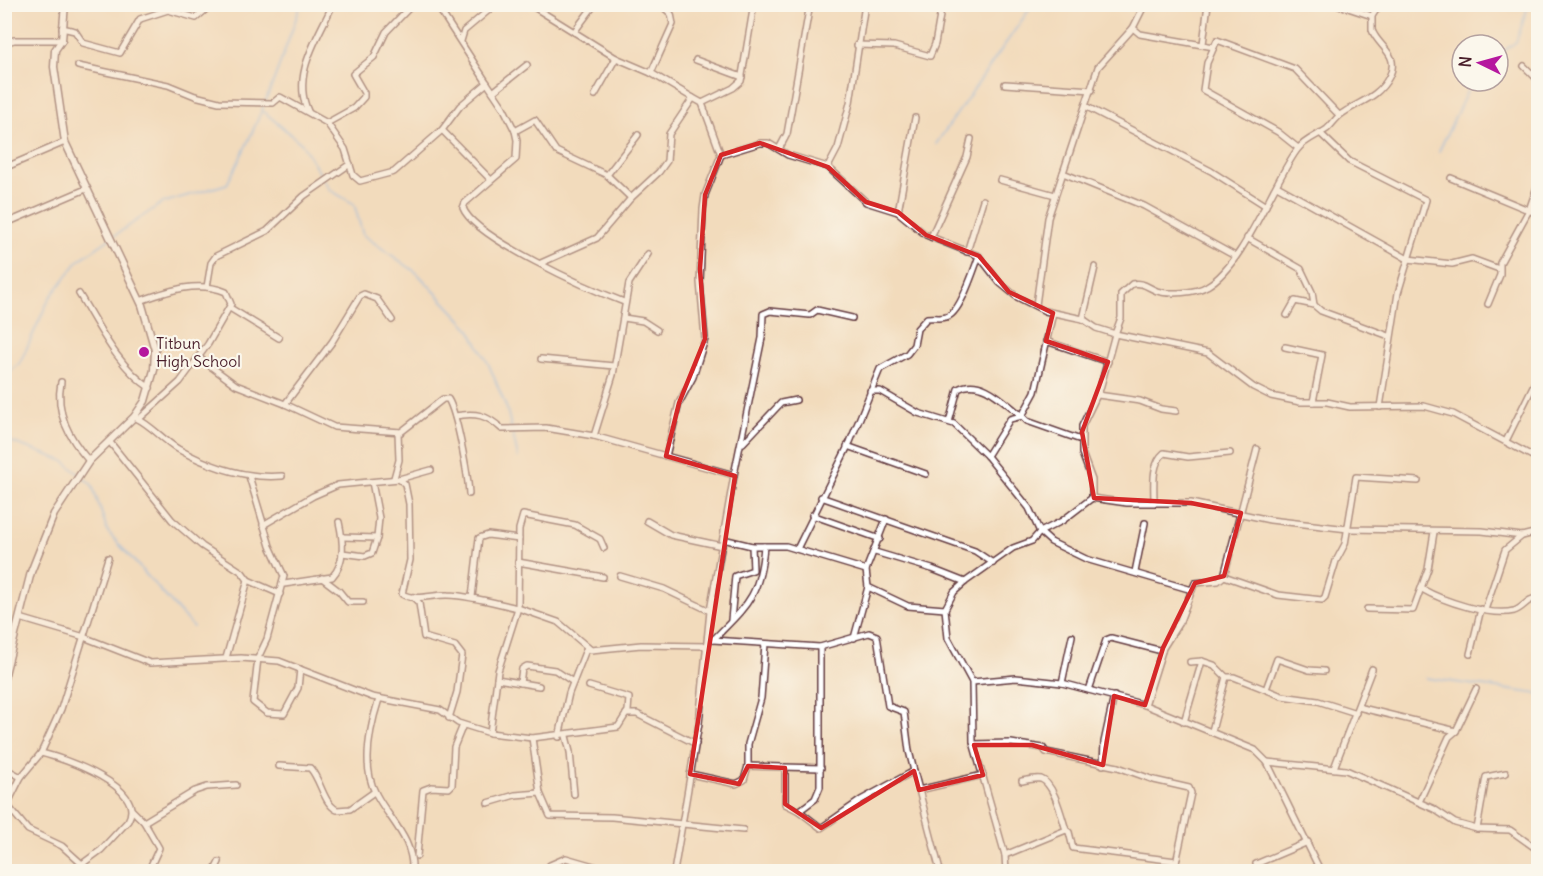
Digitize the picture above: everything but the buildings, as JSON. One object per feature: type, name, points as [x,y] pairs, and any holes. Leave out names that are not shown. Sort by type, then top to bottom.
[{"type":"street","points":[[64,4],[62,40],[55,50],[54,67],[65,142],[140,301],[155,350],[150,388],[137,418]]},
{"type":"street","points":[[153,14],[159,4],[168,10],[196,18],[212,4]]},
{"type":"street","points":[[308,111],[301,96],[302,77],[333,4]]},
{"type":"street","points":[[327,123],[354,108],[364,97],[353,74],[374,57],[386,32],[410,7],[408,4]]},
{"type":"street","points":[[436,4],[446,24],[461,41],[515,131],[518,155],[465,203],[465,214],[487,233],[541,263],[594,290],[624,302]]},
{"type":"street","points":[[461,41],[464,31],[496,4]]},
{"type":"street","points":[[574,32],[595,4]]},
{"type":"street","points":[[651,74],[673,24],[671,14],[660,4]]},
{"type":"street","points":[[702,103],[733,88],[742,76],[754,4]]},
{"type":"street","points":[[778,149],[787,134],[810,4]]},
{"type":"street","points":[[828,168],[838,148],[850,103],[865,4]]},
{"type":"street","points":[[857,45],[894,46],[930,56],[935,44],[942,4]]},
{"type":"street","points":[[1036,304],[1044,237],[1055,195],[1102,60],[1133,28],[1145,4]]},
{"type":"street","points":[[1203,44],[1208,4]]},
{"type":"street","points":[[1336,4],[1372,16]]},
{"type":"street","points":[[1092,498],[1092,480],[1082,453],[1081,440],[1086,416],[1098,394],[1121,318],[1121,294],[1132,284],[1145,284],[1166,292],[1197,290],[1213,282],[1247,238],[1298,148],[1320,133],[1339,115],[1366,101],[1380,90],[1392,67],[1387,48],[1374,35],[1372,16],[1380,4]]},
{"type":"street","points":[[532,5],[616,58],[651,74],[702,103],[721,155],[705,195],[703,209],[700,282],[705,339],[693,376],[679,403],[666,456]]},
{"type":"street","points":[[61,28],[75,31],[83,44],[120,53],[136,22],[168,10]]},
{"type":"street","points":[[1133,28],[1140,34],[1214,47]]},
{"type":"street","points":[[4,43],[14,40],[62,40]]},
{"type":"street","points":[[1298,148],[1278,132],[1203,90],[1207,63],[1217,40],[1294,69],[1339,115]]},
{"type":"street","points":[[595,95],[616,58]]},
{"type":"street","points":[[696,60],[742,76]]},
{"type":"street","points":[[493,92],[527,65]]},
{"type":"street","points":[[78,66],[168,85],[195,96],[219,102],[273,102],[280,97],[327,123],[345,149],[353,175],[360,181],[394,172],[442,130],[454,112],[487,83]]},
{"type":"street","points":[[1524,66],[1539,80]]},
{"type":"street","points":[[1005,84],[1092,90]]},
{"type":"street","points":[[541,263],[597,238],[631,198],[665,164],[669,134],[693,98]]},
{"type":"street","points":[[1087,107],[1220,176],[1266,206]]},
{"type":"street","points":[[898,212],[915,118]]},
{"type":"street","points":[[515,131],[536,120],[556,151],[607,175],[631,198]]},
{"type":"street","points":[[442,130],[491,180]]},
{"type":"street","points":[[1320,133],[1349,161],[1426,200],[1398,293],[1389,336],[1380,407]]},
{"type":"street","points":[[607,175],[638,135]]},
{"type":"street","points":[[931,237],[967,157],[971,140]]},
{"type":"street","points":[[4,168],[65,142]]},
{"type":"street","points":[[721,155],[760,143],[768,143],[788,155],[828,168],[862,199],[880,208],[898,212],[931,237],[979,256],[1009,291],[1053,313],[1083,319],[1096,328],[1115,334],[1208,353],[1262,392],[1300,402],[1380,407],[1424,406],[1468,420],[1539,459]]},
{"type":"street","points":[[207,287],[211,263],[216,256],[267,231],[304,196],[350,164]]},
{"type":"street","points":[[1063,173],[1144,206],[1235,256]]},
{"type":"street","points":[[1451,178],[1539,214]]},
{"type":"street","points":[[1000,180],[1055,195]]},
{"type":"street","points":[[1488,304],[1500,276],[1499,269],[1529,210],[1539,184]]},
{"type":"street","points":[[1277,186],[1408,260],[1452,264],[1472,258],[1499,269]]},
{"type":"street","points":[[4,224],[86,189]]},
{"type":"street","points":[[967,252],[983,200]]},
{"type":"street","points":[[1247,238],[1301,269],[1312,292],[1314,305]]},
{"type":"street","points":[[594,436],[614,366],[624,318],[624,302],[632,275],[648,254]]},
{"type":"street","points":[[797,549],[847,446],[880,369],[899,360],[914,345],[917,329],[927,318],[948,318],[953,313],[967,288],[979,256]]},
{"type":"street","points":[[1083,319],[1095,267]]},
{"type":"street","points":[[4,678],[39,548],[69,488],[89,460],[180,382],[230,308],[230,296],[226,292],[207,287],[182,287],[140,301]]},
{"type":"street","points":[[79,294],[113,349],[139,381],[150,388]]},
{"type":"street","points":[[285,404],[323,354],[360,296],[364,294],[377,299],[392,320]]},
{"type":"street","points":[[1287,315],[1295,301],[1314,305],[1321,311],[1389,336]]},
{"type":"street","points":[[230,308],[279,338]]},
{"type":"street","points":[[711,638],[710,611],[734,475],[742,444],[764,312],[810,315],[817,310],[826,310],[852,318]]},
{"type":"street","points":[[987,456],[1010,419],[1022,415],[1035,392],[1053,313]]},
{"type":"street","points":[[624,318],[643,321],[657,330]]},
{"type":"street","points":[[1046,341],[1108,362]]},
{"type":"street","points":[[1285,347],[1322,355],[1313,402]]},
{"type":"street","points":[[198,357],[236,385],[285,404],[334,427],[398,432],[406,430],[445,399],[449,400],[468,473],[469,494]]},
{"type":"street","points":[[541,359],[614,366]]},
{"type":"street","points":[[1506,441],[1539,376]]},
{"type":"street","points":[[61,382],[58,397],[68,432],[89,460]]},
{"type":"street","points":[[949,422],[958,389],[974,385],[1000,397],[1027,421],[1081,440]]},
{"type":"street","points":[[870,391],[880,391],[918,413],[949,422],[987,456],[1029,508],[1040,532],[1047,539],[1077,556],[1192,590]]},
{"type":"street","points":[[1098,394],[1140,401],[1161,410],[1176,411]]},
{"type":"street","points":[[742,444],[781,403],[796,400]]},
{"type":"street","points":[[455,416],[472,413],[483,416],[492,419],[502,429],[546,428],[594,436],[734,475]]},
{"type":"street","points":[[137,418],[177,448],[229,471],[249,476],[282,476]]},
{"type":"street","points":[[397,479],[398,432]]},
{"type":"street","points":[[109,441],[172,520],[202,546],[242,572],[248,579],[280,594]]},
{"type":"street","points":[[847,446],[926,474]]},
{"type":"street","points":[[1145,705],[1162,651],[1180,621],[1195,583],[1218,581],[1224,576],[1257,449]]},
{"type":"street","points":[[1154,501],[1155,468],[1157,459],[1164,453],[1188,457],[1230,453]]},
{"type":"street","points":[[263,525],[338,485],[397,479],[431,470]]},
{"type":"street","points":[[249,476],[270,546],[283,570],[284,584],[258,658],[252,702],[267,712],[284,714],[298,688],[300,669]]},
{"type":"street","points":[[1224,576],[1278,595],[1322,600],[1325,597],[1336,561],[1345,544],[1356,477],[1418,481]]},
{"type":"street","points":[[397,479],[405,484],[409,504],[410,560],[407,578],[401,591],[404,596],[472,597],[518,608],[558,622],[587,647],[596,650],[631,645],[706,646]]},
{"type":"street","points":[[342,553],[365,556],[372,553],[379,518],[372,482]]},
{"type":"street","points":[[821,497],[975,551],[993,563]]},
{"type":"street","points":[[1005,872],[1005,855],[974,744],[972,682],[948,638],[945,609],[954,592],[1012,548],[1032,542],[1040,532],[1062,521],[1092,498],[1127,503],[1154,501],[1191,503],[1348,529],[1502,532],[1522,536],[1539,532]]},
{"type":"street","points":[[490,733],[497,679],[518,608],[521,518],[528,514],[575,525],[600,538],[604,549]]},
{"type":"street","points":[[813,515],[880,539]]},
{"type":"street","points":[[854,638],[868,587],[866,570],[875,552],[886,519]]},
{"type":"street","points":[[647,521],[671,535],[752,546],[779,545],[866,570]]},
{"type":"street","points":[[284,584],[332,577],[336,573],[342,553],[343,537],[339,522]]},
{"type":"street","points":[[1135,572],[1145,523]]},
{"type":"street","points":[[1367,609],[1413,610],[1422,589],[1434,532]]},
{"type":"street","points":[[472,597],[479,538],[488,535],[519,539]]},
{"type":"street","points":[[1470,654],[1505,550],[1522,536]]},
{"type":"street","points":[[343,537],[376,538]]},
{"type":"street","points":[[731,622],[735,576],[753,570],[752,546]]},
{"type":"street","points":[[674,872],[680,824],[696,744],[706,646],[711,638],[731,622],[754,597],[761,574],[764,546]]},
{"type":"street","points":[[875,552],[941,572],[965,582]]},
{"type":"street","points":[[108,558],[81,636],[61,709],[41,753],[21,777],[6,809],[28,830],[62,846],[82,864],[101,850],[128,821],[132,810]]},
{"type":"street","points":[[518,562],[603,577]]},
{"type":"street","points":[[620,576],[664,589],[710,611]]},
{"type":"street","points":[[320,577],[339,591],[348,602],[363,602]]},
{"type":"street","points":[[226,658],[248,579]]},
{"type":"street","points":[[868,587],[908,606],[945,609]]},
{"type":"street","points":[[1422,589],[1483,610],[1513,611],[1529,599],[1539,598]]},
{"type":"street","points":[[413,597],[419,603],[424,637],[454,646],[462,654],[457,692],[450,718]]},
{"type":"street","points":[[20,618],[81,636],[150,663],[226,658],[258,658],[279,661],[378,699],[440,710],[463,725],[490,733],[532,738],[559,737],[618,727],[628,711],[629,698],[589,686]]},
{"type":"street","points":[[711,638],[820,647],[869,633],[877,636],[887,703],[890,708],[904,712],[907,741],[939,867]]},
{"type":"street","points":[[1062,683],[1072,636]]},
{"type":"street","points":[[1089,690],[1106,640],[1111,638],[1162,651]]},
{"type":"street","points":[[690,774],[739,784],[744,780],[748,766],[748,744],[760,698],[765,644]]},
{"type":"street","points":[[559,737],[573,682],[587,647]]},
{"type":"street","points":[[799,811],[815,799],[820,787],[820,647]]},
{"type":"street","points":[[1266,690],[1277,659],[1309,670],[1324,670]]},
{"type":"street","points":[[1184,722],[1202,661]]},
{"type":"street","points":[[1190,662],[1202,661],[1214,665],[1226,677],[1234,677],[1282,696],[1318,701],[1456,731]]},
{"type":"street","points":[[520,683],[522,669],[527,666],[555,669],[573,682]]},
{"type":"street","points":[[1334,768],[1372,669]]},
{"type":"street","points":[[1212,731],[1226,677]]},
{"type":"street","points":[[972,682],[1017,678],[1062,683],[1145,705],[1255,750],[1267,762],[1321,872]]},
{"type":"street","points":[[497,679],[539,686]]},
{"type":"street","points":[[1419,802],[1449,737],[1456,731],[1476,689]]},
{"type":"street","points":[[1103,765],[1104,742],[1114,696]]},
{"type":"street","points":[[378,699],[373,717],[368,760],[374,792],[405,837],[413,858],[412,872]]},
{"type":"street","points":[[625,714],[637,714],[696,744]]},
{"type":"street","points":[[417,856],[423,790],[431,787],[449,788],[452,785],[454,747],[463,725]]},
{"type":"street","points":[[566,736],[574,794]]},
{"type":"street","points":[[532,738],[540,793],[547,812],[554,817],[612,816],[743,830]]},
{"type":"street","points":[[974,744],[1032,744],[1043,747],[1046,752],[1118,767],[1191,790],[1174,872]]},
{"type":"street","points":[[41,753],[69,760],[115,786],[130,803],[132,810],[144,822],[159,848],[148,872]]},
{"type":"street","points":[[1267,762],[1334,768],[1355,774],[1419,802],[1455,823],[1477,829],[1510,830],[1539,850]]},
{"type":"street","points":[[279,766],[310,768],[330,806],[337,810],[350,809],[374,792]]},
{"type":"street","points":[[748,766],[821,768]]},
{"type":"street","points":[[4,768],[21,777]]},
{"type":"street","points":[[785,768],[785,804],[799,811],[821,828],[876,790],[914,771]]},
{"type":"street","points":[[1477,829],[1486,777],[1506,773]]},
{"type":"street","points":[[919,790],[982,775]]},
{"type":"street","points":[[1022,781],[1040,779],[1045,782],[1057,803],[1073,848],[1176,861]]},
{"type":"street","points":[[144,822],[195,791],[207,787],[236,785]]},
{"type":"street","points":[[488,803],[515,795],[540,793]]},
{"type":"street","points":[[1005,855],[1066,830]]},
{"type":"street","points":[[1256,864],[1308,842]]},
{"type":"street","points":[[550,865],[570,859],[604,869],[630,872]]},
{"type":"street","points":[[214,872],[219,862]]},
{"type":"highlighted area","points":[[760,143],[828,167],[866,202],[898,212],[926,235],[979,256],[1009,292],[1053,313],[1046,341],[1108,362],[1082,432],[1094,498],[1191,503],[1241,513],[1224,576],[1195,583],[1163,648],[1145,705],[1114,696],[1103,765],[1032,745],[974,745],[983,775],[919,790],[914,771],[821,828],[785,804],[785,768],[748,766],[739,784],[690,774],[735,476],[666,456],[679,403],[705,339],[700,269],[705,195],[721,155]]},
{"type":"waterway","points":[[4,377],[20,363],[49,299],[79,260],[162,203],[227,184],[268,96],[301,4]]},
{"type":"waterway","points":[[936,144],[1033,4]]},
{"type":"waterway","points":[[1510,46],[1516,42],[1529,4]]},
{"type":"waterway","points":[[1439,151],[1466,93]]},
{"type":"waterway","points":[[263,111],[302,144],[330,190],[354,204],[363,235],[417,273],[469,328],[489,365],[507,409],[518,457]]},
{"type":"waterway","points":[[4,436],[9,441],[64,461],[92,485],[108,532],[193,627]]},
{"type":"waterway","points":[[1426,678],[1538,694]]},
{"type":"place","name":"Titbun High School","points":[[144,352]]}]
